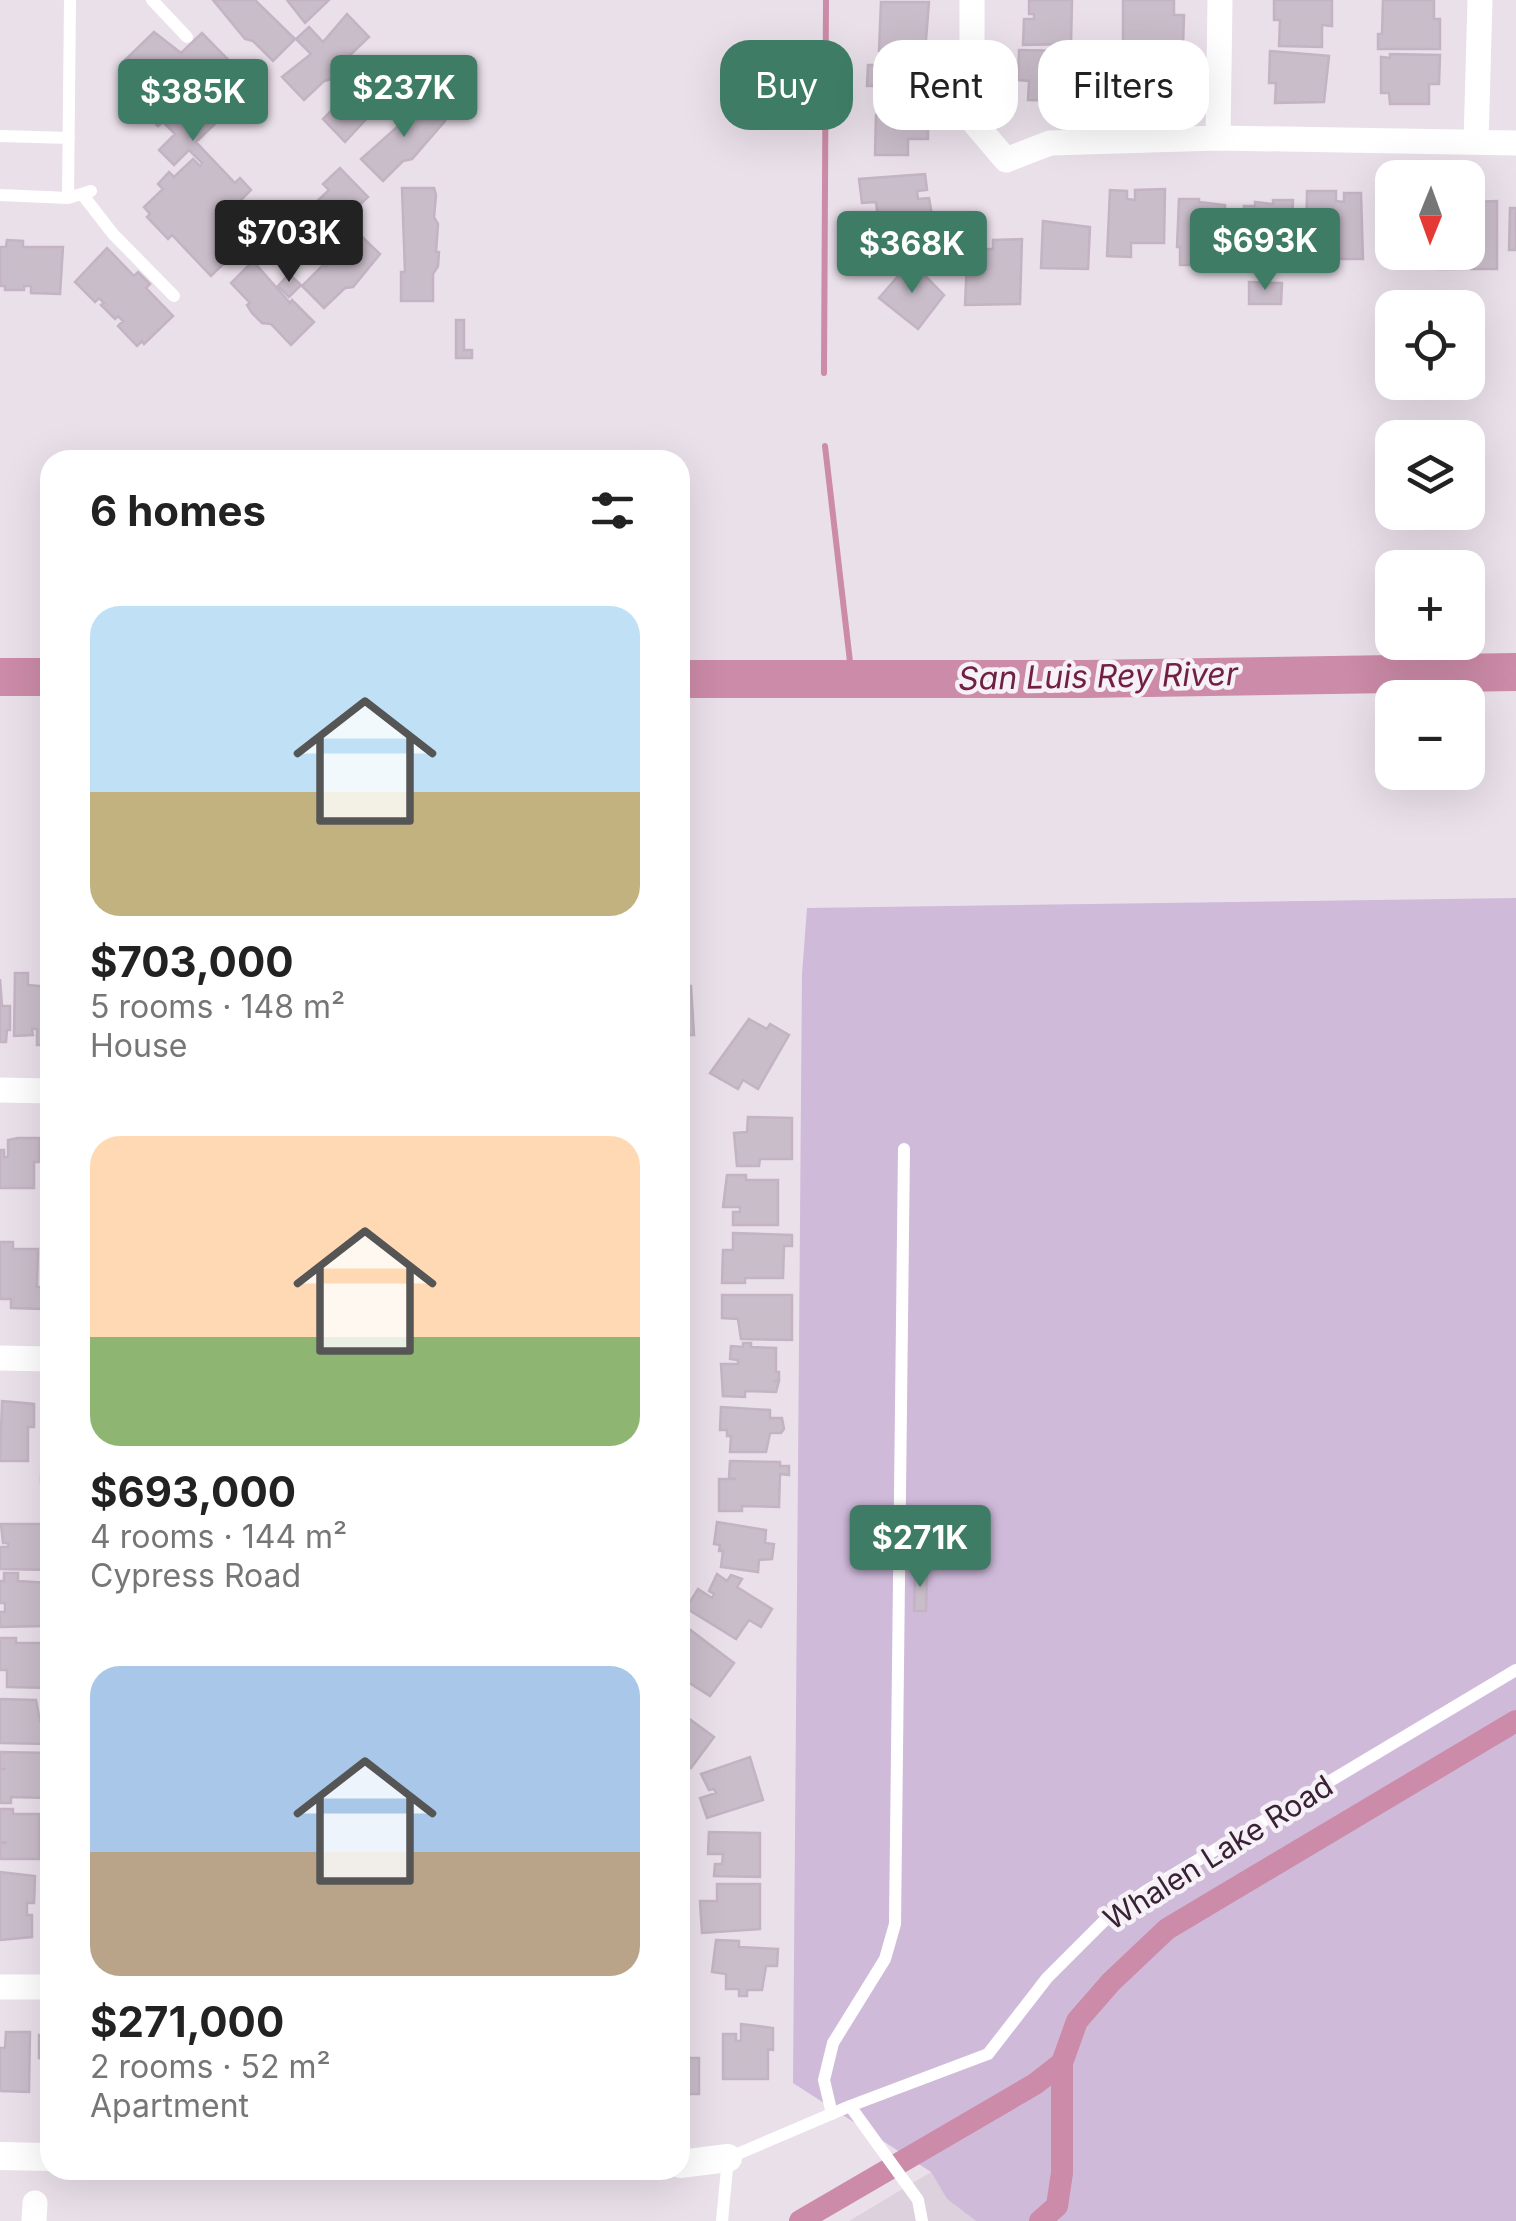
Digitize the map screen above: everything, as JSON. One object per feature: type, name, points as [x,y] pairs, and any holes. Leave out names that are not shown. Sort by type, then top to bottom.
[{"type":"street","points":[[972,0],[972,120],[1006,160],[1050,143],[1218,138],[1516,143]]},
{"type":"street","points":[[1218,138],[1220,0]]},
{"type":"street","points":[[1476,142],[1480,0]]},
{"type":"street","points":[[0,1090],[40,1090]]},
{"type":"street","points":[[0,1358],[40,1359]]},
{"type":"street","points":[[0,1987],[40,1988]]},
{"type":"street","points":[[0,2156],[40,2157]]},
{"type":"street","points":[[690,2163],[728,2158]]},
{"type":"lane","points":[[70,0],[69,138],[80,194],[174,296]]},
{"type":"lane","points":[[152,0],[187,37]]},
{"type":"lane","points":[[0,136],[69,138]]},
{"type":"lane","points":[[0,195],[80,194]]},
{"type":"lane","points":[[832,2114],[824,2080],[833,2043],[885,1959],[895,1924],[904,1148]]},
{"type":"lane","name":"Whalen Lake Road","points":[[728,2158],[988,2054],[1048,1978],[1106,1919],[1146,1891],[1516,1670]]},
{"type":"lane","points":[[850,2106],[918,2200],[922,2221]]},
{"type":"lane","points":[[722,2221],[728,2158]]},
{"type":"shaded area","points":[[1516,898],[1516,2221],[976,2221],[947,2199],[931,2172],[793,2083],[802,974],[807,908]]},
{"type":"shaded area","points":[[931,2172],[947,2199],[976,2221],[849,2221]]},
{"type":"building","points":[[213,0],[255,0],[295,39],[273,61],[253,41],[245,39]]},
{"type":"building","points":[[287,0],[329,0],[305,23]]},
{"type":"building","points":[[1029,0],[1072,0],[1071,40],[1038,40],[1038,45],[1023,45],[1024,19],[1034,19],[1034,14],[1029,14]]},
{"type":"building","points":[[1123,0],[1174,0],[1174,15],[1184,15],[1183,40],[1123,40]]},
{"type":"building","points":[[1274,0],[1332,0],[1332,26],[1322,25],[1322,47],[1279,46],[1280,20],[1274,20]]},
{"type":"building","points":[[1383,0],[1434,0],[1434,19],[1440,19],[1440,49],[1378,49]]},
{"type":"building","points":[[881,2],[929,2],[926,40],[879,40]]},
{"type":"building","points":[[347,14],[369,37],[349,56],[347,67],[304,100],[282,77],[311,54],[296,39],[309,27],[323,42]]},
{"type":"building","points":[[154,32],[181,53],[202,33],[254,86],[234,104],[238,109],[226,121],[222,117],[196,142],[235,183],[240,178],[251,190],[227,214],[250,238],[211,276],[172,235],[168,239],[147,217],[150,214],[144,207],[163,189],[158,184],[169,172],[174,177],[193,159],[200,166],[202,163],[189,150],[174,165],[159,150],[175,134],[163,122],[158,126],[146,114],[154,106],[134,85],[130,77],[134,73],[123,62]]},
{"type":"building","points":[[1019,50],[1038,50],[1038,100],[1028,100],[1029,81],[1018,80]]},
{"type":"building","points":[[1270,51],[1329,56],[1324,102],[1275,103],[1276,83],[1269,83]]},
{"type":"building","points":[[1390,54],[1440,55],[1439,84],[1429,84],[1429,104],[1390,104],[1389,93],[1381,93],[1381,57],[1390,58]]},
{"type":"building","points":[[385,59],[407,82],[384,100],[345,142],[323,119],[355,81],[364,79]]},
{"type":"building","points":[[868,65],[873,65],[873,86],[867,86]]},
{"type":"building","points":[[423,98],[445,121],[412,159],[403,161],[383,181],[361,159],[404,121]]},
{"type":"building","points":[[876,130],[928,130],[928,139],[908,139],[908,155],[875,155]]},
{"type":"building","points":[[340,168],[368,197],[328,231],[290,273],[268,250],[288,230],[290,221],[329,190],[323,184]]},
{"type":"building","points":[[925,174],[927,190],[917,191],[918,199],[929,198],[934,227],[880,234],[876,202],[862,203],[859,179]]},
{"type":"building","points":[[402,188],[434,188],[436,195],[434,217],[439,252],[433,274],[433,301],[401,301],[401,272],[405,272]]},
{"type":"building","points":[[1165,189],[1164,243],[1131,243],[1131,257],[1107,256],[1110,190],[1127,191],[1127,199],[1135,200],[1135,190]]},
{"type":"building","points":[[1307,191],[1336,191],[1336,201],[1344,202],[1344,193],[1361,193],[1363,259],[1339,259],[1339,245],[1306,245]]},
{"type":"building","points":[[1179,199],[1225,205],[1225,247],[1199,247],[1199,265],[1180,265]]},
{"type":"building","points":[[1273,200],[1293,200],[1291,248],[1243,247],[1244,206],[1255,206],[1255,202],[1273,204]]},
{"type":"building","points":[[1485,201],[1497,201],[1497,269],[1485,269]]},
{"type":"building","points":[[1510,208],[1516,208],[1516,250],[1509,250]]},
{"type":"building","points":[[1043,221],[1090,227],[1088,269],[1041,268]]},
{"type":"building","points":[[357,232],[380,254],[353,287],[345,288],[324,308],[302,286],[323,265],[326,267]]},
{"type":"building","points":[[1022,239],[1020,304],[965,305],[968,240],[985,240],[985,249],[993,249],[993,240]]},
{"type":"building","points":[[7,240],[23,241],[23,247],[63,247],[60,294],[31,293],[31,286],[5,290],[5,286],[0,286],[0,247],[6,247]]},
{"type":"building","points":[[107,248],[134,276],[138,272],[150,284],[146,288],[173,316],[144,344],[142,341],[137,346],[118,326],[123,321],[118,316],[115,319],[99,298],[95,302],[75,282]]},
{"type":"building","points":[[253,261],[290,303],[292,300],[314,322],[291,345],[271,324],[262,323],[252,313],[247,305],[250,303],[231,283]]},
{"type":"building","points":[[911,261],[944,295],[918,329],[879,298]]},
{"type":"building","points":[[289,274],[301,285],[289,297],[278,286]]},
{"type":"building","points":[[1249,282],[1282,283],[1281,304],[1249,304]]},
{"type":"building","points":[[456,320],[464,320],[464,350],[472,350],[472,358],[456,358]]},
{"type":"building","points":[[15,973],[28,973],[28,985],[40,986],[40,1045],[37,1029],[32,1029],[33,1035],[14,1036]]},
{"type":"building","points":[[0,979],[2,1006],[10,1006],[6,1042],[0,1042]]},
{"type":"building","points":[[690,986],[691,986],[694,1035],[690,1035]]},
{"type":"building","points":[[749,1019],[767,1029],[770,1024],[789,1035],[758,1089],[743,1080],[738,1089],[710,1073]]},
{"type":"building","points":[[748,1117],[792,1118],[792,1159],[760,1159],[759,1166],[737,1166],[734,1133],[747,1132]]},
{"type":"building","points":[[39,1138],[34,1188],[0,1188],[0,1150],[8,1157],[8,1140]]},
{"type":"building","points":[[727,1175],[746,1175],[746,1180],[778,1180],[778,1225],[733,1225],[733,1212],[740,1212],[740,1207],[723,1207]]},
{"type":"building","points":[[733,1233],[792,1235],[792,1246],[784,1246],[783,1278],[745,1278],[745,1283],[722,1283],[723,1250],[733,1250]]},
{"type":"building","points":[[0,1242],[13,1242],[13,1249],[38,1249],[40,1309],[11,1308],[11,1299],[0,1299]]},
{"type":"building","points":[[722,1295],[792,1295],[792,1340],[741,1339],[738,1319],[722,1318]]},
{"type":"building","points":[[743,1343],[776,1348],[776,1392],[745,1391],[745,1397],[723,1396],[721,1364],[738,1364],[738,1360],[730,1359],[731,1346],[743,1347]]},
{"type":"building","points":[[2,1401],[34,1404],[34,1427],[28,1427],[28,1461],[0,1461]]},
{"type":"building","points":[[721,1407],[770,1410],[770,1418],[782,1418],[784,1429],[781,1433],[770,1433],[766,1452],[730,1452],[731,1436],[727,1436],[727,1430],[720,1430]]},
{"type":"building","points":[[730,1461],[780,1462],[780,1466],[789,1466],[789,1475],[780,1474],[779,1507],[742,1506],[742,1511],[719,1511],[719,1479],[736,1479],[729,1478]]},
{"type":"building","points":[[717,1522],[766,1530],[765,1543],[774,1544],[772,1559],[759,1560],[758,1572],[721,1567],[723,1551],[714,1544]]},
{"type":"building","points":[[1,1524],[40,1524],[40,1570],[0,1569],[0,1547],[8,1547],[8,1543],[3,1543]]},
{"type":"building","points":[[915,1570],[927,1570],[926,1611],[914,1611]]},
{"type":"building","points":[[4,1573],[18,1573],[18,1581],[40,1582],[40,1626],[0,1627],[0,1612],[5,1612],[5,1603],[0,1603],[0,1581],[4,1581]]},
{"type":"building","points":[[717,1574],[727,1581],[731,1575],[742,1579],[737,1587],[772,1609],[761,1627],[749,1620],[736,1639],[690,1610],[690,1602],[698,1589],[712,1598],[714,1594],[709,1591]]},
{"type":"building","points":[[690,1630],[734,1663],[710,1696],[690,1683]]},
{"type":"building","points":[[0,1638],[40,1643],[40,1688],[7,1687],[7,1670],[0,1670]]},
{"type":"building","points":[[0,1699],[36,1700],[40,1744],[0,1743]]},
{"type":"building","points":[[690,1719],[714,1737],[690,1767]]},
{"type":"building","points":[[0,1752],[40,1753],[40,1798],[11,1797],[11,1803],[0,1803]]},
{"type":"building","points":[[750,1757],[763,1800],[707,1818],[700,1798],[716,1793],[709,1790],[701,1774]]},
{"type":"building","points":[[0,1809],[13,1809],[13,1814],[39,1814],[39,1859],[0,1859],[0,1843],[7,1843],[0,1841]]},
{"type":"building","points":[[709,1832],[760,1833],[760,1877],[714,1876],[715,1864],[722,1864],[723,1854],[708,1854]]},
{"type":"building","points":[[0,1872],[35,1876],[34,1903],[27,1903],[27,1915],[32,1915],[32,1937],[0,1940]]},
{"type":"building","points":[[717,1884],[760,1884],[760,1929],[702,1933],[700,1901],[717,1901]]},
{"type":"building","points":[[716,1940],[739,1941],[739,1947],[778,1949],[777,1966],[766,1966],[762,1990],[747,1990],[747,1996],[739,1996],[739,1989],[726,1989],[726,1974],[712,1972]]},
{"type":"building","points":[[741,2024],[773,2028],[768,2079],[723,2079],[723,2034],[736,2034],[736,2041],[741,2041]]},
{"type":"building","points":[[6,2032],[30,2032],[29,2092],[0,2091],[0,2048],[5,2048]]},
{"type":"building","points":[[690,2058],[699,2058],[699,2094],[690,2094]]},
{"type":"waterway","points":[[824,373],[826,0]]},
{"type":"waterway","points":[[825,446],[852,679]]},
{"type":"waterway","name":"San Luis Rey River","points":[[690,679],[1086,679],[1516,672]]},
{"type":"waterway","name":"San Luis Rey River","points":[[0,677],[40,677]]},
{"type":"waterway","points":[[1040,2221],[1057,2206],[1062,2173],[1062,2063],[1077,2021],[1111,1982],[1167,1929],[1516,1721]]},
{"type":"waterway","points":[[800,2221],[1035,2084],[1062,2063]]}]
